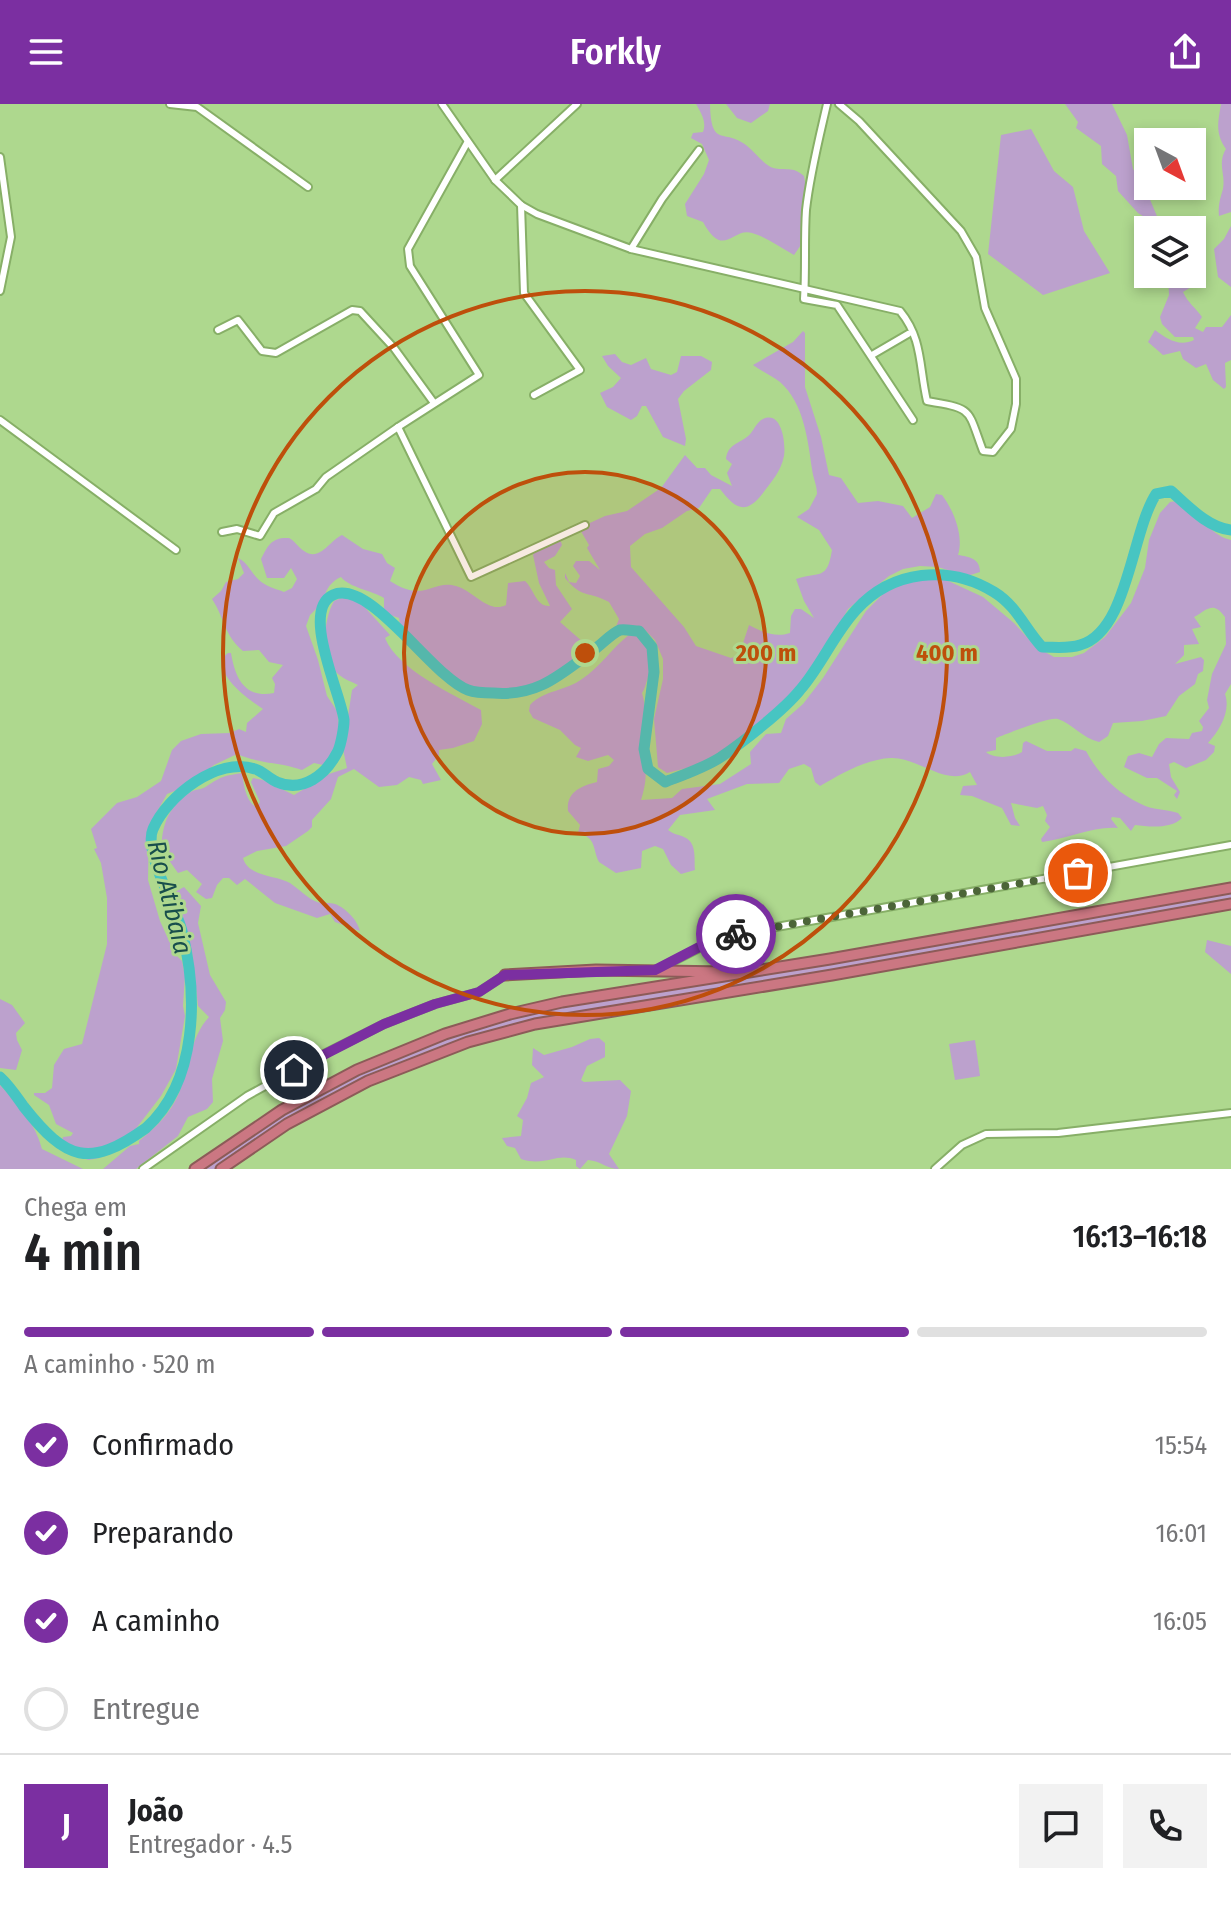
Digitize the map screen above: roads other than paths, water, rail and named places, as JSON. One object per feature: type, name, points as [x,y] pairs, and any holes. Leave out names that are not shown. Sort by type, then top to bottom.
[{"type":"highway","points":[[195,1169],[282,1110],[335,1080],[388,1055],[510,1014],[562,1002],[778,968],[1231,888]]},
{"type":"highway","points":[[221,1169],[287,1124],[368,1081],[468,1042],[535,1024],[1231,904]]},
{"type":"highway","points":[[505,975],[655,970],[728,972],[778,968]]},
{"type":"street","points":[[170,104],[197,107],[308,187]]},
{"type":"street","points":[[442,104],[495,180],[521,205],[537,214],[631,249],[837,305],[913,420]]},
{"type":"street","points":[[495,180],[577,104]]},
{"type":"street","points":[[804,295],[809,182],[827,104]]},
{"type":"street","points":[[804,295],[900,311],[917,338],[927,401],[958,406],[966,411],[972,417],[983,451],[988,453],[999,446],[1011,429],[1016,404],[1016,379],[985,308],[976,257],[961,231],[859,121],[839,104]]},
{"type":"street","points":[[222,532],[237,529],[260,536],[274,513],[316,489],[326,477],[479,375],[410,266],[408,249],[467,143]]},
{"type":"street","points":[[631,249],[662,199],[699,150]]},
{"type":"street","points":[[0,157],[11,237],[0,291]]},
{"type":"street","points":[[521,205],[524,293],[580,370],[534,395]]},
{"type":"street","points":[[218,330],[238,320],[262,351],[276,353],[352,310],[360,311],[394,348],[434,403]]},
{"type":"street","points":[[872,355],[908,334]]},
{"type":"street","points":[[0,420],[176,550]]},
{"type":"street","points":[[398,427],[471,577],[585,525]]},
{"type":"street","points":[[655,970],[721,937],[1231,845]]},
{"type":"street","points":[[721,937],[716,946],[717,956],[728,972]]},
{"type":"street","points":[[143,1169],[247,1096],[318,1057],[384,1024],[435,1004],[479,992],[505,975]]},
{"type":"street","points":[[935,1169],[962,1145],[986,1134],[1058,1133],[1231,1113]]},
{"type":"waterway","name":"Rio Atibaia","points":[[0,1077],[39,1125],[66,1148],[79,1153],[109,1149],[126,1141],[146,1128],[163,1109],[176,1086],[184,1062],[190,1036],[191,1009],[182,931],[152,851],[153,829],[160,816],[182,792],[225,768],[241,766],[258,770],[287,785],[313,780],[327,768],[339,748],[344,720],[321,634],[320,617],[324,604],[333,595],[348,594],[365,601],[453,681],[477,692],[509,693],[536,687],[560,675],[617,631],[639,631],[652,647],[654,672],[644,749],[648,769],[665,782],[721,757],[774,716],[808,681],[856,610],[886,586],[922,576],[959,577],[977,583],[1002,598],[1042,647],[1071,647],[1096,636],[1109,621],[1119,602],[1140,532],[1156,494],[1171,491],[1206,520],[1231,530]]}]
